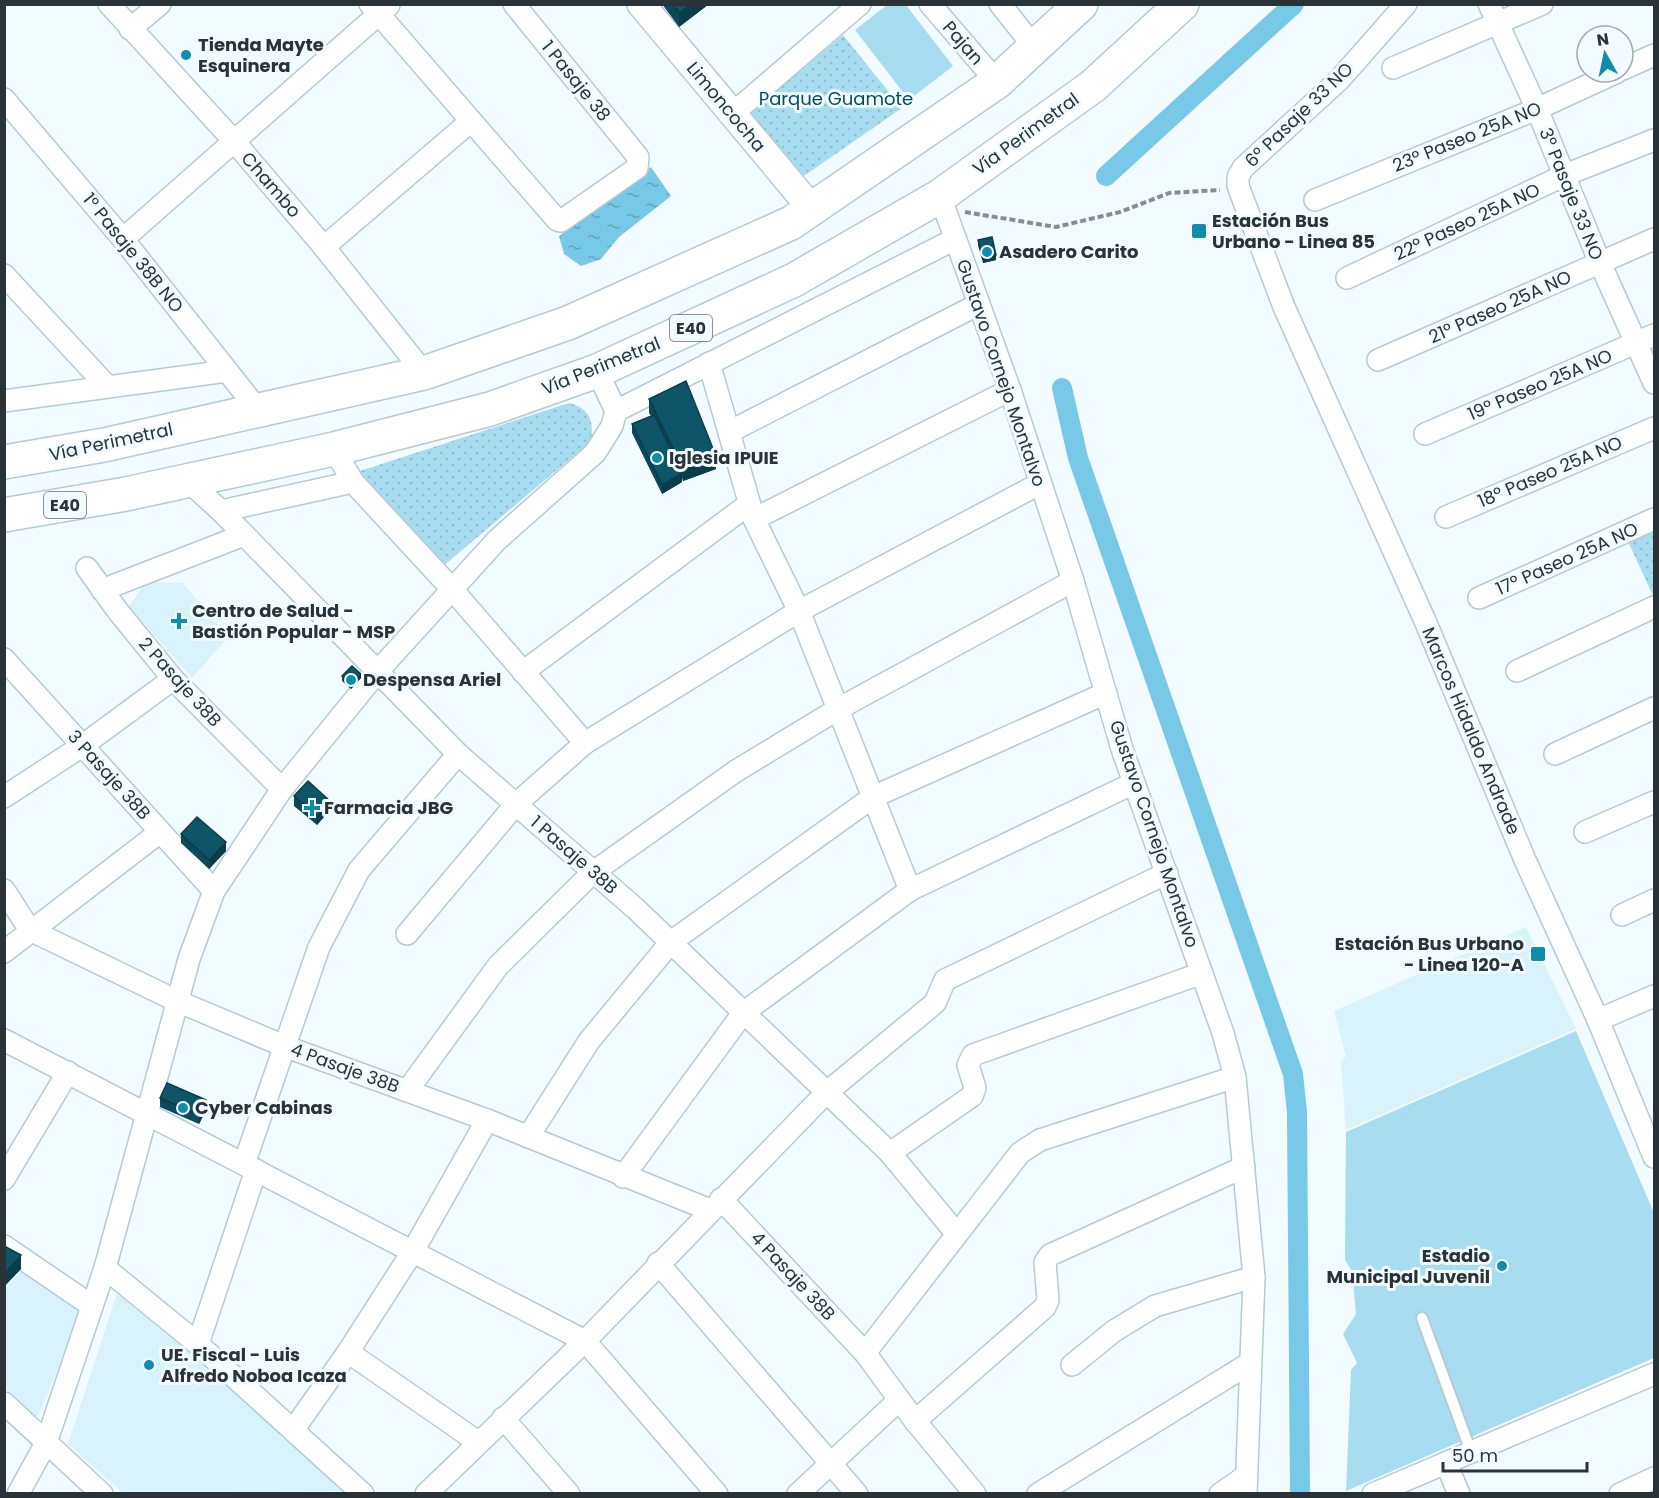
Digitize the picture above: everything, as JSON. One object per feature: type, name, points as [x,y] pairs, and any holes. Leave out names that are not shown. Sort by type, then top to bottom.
[{"type":"highway","name":"Vía Perimetral","points":[[4,462],[104,445],[424,373],[568,323],[791,223],[997,82],[1081,4]]},
{"type":"highway","name":"Vía Perimetral","points":[[4,515],[188,481],[334,449],[490,409],[597,371],[794,280],[943,206],[1093,86],[1182,4]]},
{"type":"street","name":"Chambo","points":[[109,4],[233,140],[324,247],[424,373]]},
{"type":"street","points":[[130,29],[160,4]]},
{"type":"street","name":"1 Pasaje 38","points":[[471,121],[557,220],[566,219],[637,168],[638,157],[514,4]]},
{"type":"street","name":"Limoncocha","points":[[641,4],[731,115],[812,209]]},
{"type":"street","points":[[731,115],[860,4]]},
{"type":"street","name":"Pajan","points":[[930,4],[997,82]]},
{"type":"street","points":[[1000,4],[1035,48]]},
{"type":"street","name":"6º Pasaje 33 NO","points":[[1284,307],[1238,186],[1238,177],[1243,168],[1339,80],[1406,4]]},
{"type":"street","points":[[1392,68],[1493,14],[1542,4]]},
{"type":"street","points":[[123,239],[379,8],[471,121],[324,247]]},
{"type":"street","name":"3º Pasaje 33 NO","points":[[1493,14],[1565,175],[1600,263],[1646,339],[1654,382]]},
{"type":"street","points":[[1635,64],[1654,55]]},
{"type":"street","name":"23º Paseo 25A NO","points":[[1315,200],[1536,109],[1591,84]]},
{"type":"street","name":"1° Pasaje 38B NO","points":[[4,99],[123,239],[258,410]]},
{"type":"street","name":"22º Paseo 25A NO","points":[[1347,278],[1565,175],[1654,140]]},
{"type":"street","name":"Gustavo Cornejo Montalvo","points":[[943,206],[1010,390],[1039,484],[1073,581],[1134,783],[1202,973],[1235,1077],[1254,1277],[1246,1485]]},
{"type":"street","points":[[616,411],[955,239]]},
{"type":"street","name":"21º Paseo 25A NO","points":[[1378,360],[1654,239]]},
{"type":"street","points":[[4,275],[106,385]]},
{"type":"street","points":[[729,432],[979,304]]},
{"type":"street","name":"Marcos Hidaldo Andrade","points":[[1284,307],[1426,623],[1525,860],[1598,1020],[1654,1157]]},
{"type":"street","name":"19º Paseo 25A NO","points":[[1425,434],[1646,339]]},
{"type":"street","points":[[709,363],[752,512],[799,611],[910,890]]},
{"type":"street","points":[[4,401],[106,385],[228,370]]},
{"type":"street","points":[[18,1494],[46,1443],[105,1268],[145,1112],[189,959],[214,891],[282,789],[378,671],[497,540],[595,453],[612,426],[616,411],[597,371]]},
{"type":"street","points":[[523,672],[752,512],[1010,390]]},
{"type":"street","name":"18º Paseo 25A NO","points":[[1446,517],[1654,428]]},
{"type":"street","points":[[334,449],[353,482],[451,588],[585,743]]},
{"type":"street","name":"1 Pasaje 38B","points":[[188,481],[221,511],[458,754],[671,942],[890,1153],[956,1233]]},
{"type":"street","points":[[221,511],[353,482]]},
{"type":"street","points":[[407,934],[516,804],[585,743],[799,611],[1039,484]]},
{"type":"street","name":"17º Paseo 25A NO","points":[[1479,598],[1654,519]]},
{"type":"street","points":[[102,590],[244,535]]},
{"type":"street","name":"2 Pasaje 38B","points":[[87,568],[173,679],[282,789]]},
{"type":"street","points":[[407,1091],[498,966],[592,873],[736,771],[838,709],[1073,581]]},
{"type":"street","points":[[1517,671],[1654,608]]},
{"type":"street","name":"3 Pasaje 38B","points":[[4,659],[214,891]]},
{"type":"street","points":[[4,798],[82,746],[173,679]]},
{"type":"street","points":[[528,1137],[589,1041],[671,942],[873,797],[1106,693]]},
{"type":"street","points":[[1555,754],[1654,708]]},
{"type":"street","points":[[198,1344],[284,1046],[319,947],[359,870],[458,754]]},
{"type":"street","points":[[623,1177],[743,1012],[910,890],[1134,783]]},
{"type":"street","points":[[1585,832],[1654,802]]},
{"type":"street","points":[[4,952],[160,832]]},
{"type":"street","points":[[426,1494],[585,1341],[658,1263],[826,1093],[935,1003],[945,980],[1167,873]]},
{"type":"street","points":[[4,890],[30,930]]},
{"type":"street","points":[[1622,915],[1654,900]]},
{"type":"street","name":"4 Pasaje 38B","points":[[30,930],[177,1001],[284,1046],[487,1120],[623,1177],[716,1204],[866,1353],[915,1421],[975,1494]]},
{"type":"street","points":[[890,1153],[972,1096],[975,1088],[968,1065],[974,1055],[1202,973]]},
{"type":"street","points":[[1598,1020],[1654,996]]},
{"type":"street","points":[[4,1040],[585,1341],[717,1494]]},
{"type":"street","points":[[4,1179],[69,1072]]},
{"type":"street","points":[[866,1353],[1005,1169],[1020,1153],[1040,1140],[1235,1077]]},
{"type":"street","points":[[294,1429],[348,1352],[413,1251],[487,1120]]},
{"type":"street","points":[[915,1421],[1045,1307],[1048,1300],[1045,1262],[1050,1255],[1244,1167]]},
{"type":"street","points":[[4,1246],[92,1306]]},
{"type":"street","points":[[658,1263],[857,1494]]},
{"type":"street","points":[[105,1268],[198,1344],[362,1493]]},
{"type":"street","points":[[1072,1365],[1114,1331],[1155,1306],[1254,1277]]},
{"type":"street","points":[[348,1352],[478,1442]]},
{"type":"street","points":[[1038,1494],[1250,1363]]},
{"type":"street","points":[[1373,1494],[1654,1374]]},
{"type":"street","points":[[798,1494],[899,1400]]},
{"type":"street","points":[[4,1403],[102,1494]]},
{"type":"street","points":[[503,1418],[569,1494]]},
{"type":"street","points":[[1446,1463],[1459,1494]]},
{"type":"street","points":[[1620,1494],[1654,1478]]},
{"type":"street","points":[[1220,1494],[1246,1485]]},
{"type":"lane","points":[[1422,1318],[1471,1452]]},
{"type":"path","points":[[943,206],[958,212],[1056,227],[1120,212],[1169,193],[1220,190],[1238,186]]},
{"type":"shaded area","name":"Centro de Salud - Bastión Popular - MSP","points":[[146,582],[183,583],[228,637],[192,678],[129,606]]},
{"type":"shaded area","points":[[1526,927],[1576,1029],[1346,1130],[1341,1061],[1346,1056],[1334,1011]]},
{"type":"shaded area","points":[[23,1269],[82,1310],[37,1419],[5,1388],[4,1290]]},
{"type":"shaded area","name":"UE. Fiscal - Luis Alfredo Noboa Icaza","points":[[119,1287],[344,1491],[123,1493],[68,1444]]},
{"type":"green space","points":[[887,5],[906,5],[953,66],[909,100],[855,30]]},
{"type":"green space","name":"Parque Guamote","points":[[843,35],[902,108],[804,176],[749,113]]},
{"type":"green space","points":[[569,403],[582,408],[589,417],[592,428],[591,441],[441,568],[360,471]]},
{"type":"green space","points":[[1654,525],[1654,598],[1626,537]]},
{"type":"green space","name":"Estadio Municipal Juvenil","points":[[1576,1031],[1654,1213],[1654,1358],[1346,1491],[1351,1370],[1357,1363],[1343,1334],[1356,1314],[1352,1271],[1345,1260],[1346,1132]]},
{"type":"water","points":[[651,167],[671,196],[619,237],[601,259],[581,266],[564,254],[559,236]]},
{"type":"building","points":[[673,4],[691,4],[679,13]]},
{"type":"building","name":"Asadero Carito","points":[[992,237],[996,255],[983,259],[978,240]]},
{"type":"building","points":[[686,381],[716,456],[683,468],[649,399]]},
{"type":"building","name":"Iglesia IPUIE","points":[[654,415],[682,473],[662,485],[632,424]]},
{"type":"building","name":"Despensa Ariel","points":[[352,666],[361,674],[351,685],[342,676]]},
{"type":"building","points":[[308,781],[330,801],[317,816],[294,796]]},
{"type":"building","points":[[197,817],[226,842],[209,860],[181,834]]},
{"type":"building","points":[[167,1083],[206,1100],[199,1115],[160,1098]]},
{"type":"building","points":[[4,1246],[21,1255],[4,1274]]},
{"type":"waterway","points":[[1106,176],[1294,4]]},
{"type":"waterway","points":[[1062,388],[1078,458],[1293,1074],[1297,1112],[1300,1494]]},
{"type":"place","name":"Tienda Mayte Esquinera","points":[[186,55]]},
{"type":"place","name":"Estación Bus Urbano - Linea 85","points":[[1199,231]]},
{"type":"place","name":"Asadero Carito","points":[[987,252]]},
{"type":"place","name":"Iglesia IPUIE","points":[[657,458]]},
{"type":"place","name":"Centro de Salud - Bastión Popular - MSP","points":[[179,621]]},
{"type":"place","name":"Despensa Ariel","points":[[351,680]]},
{"type":"place","name":"Farmacia JBG","points":[[312,808]]},
{"type":"place","name":"Estación Bus Urbano - Linea 120-A","points":[[1538,954]]},
{"type":"place","name":"Cyber Cabinas","points":[[183,1108]]},
{"type":"place","name":"Estadio Municipal Juvenil","points":[[1502,1266]]},
{"type":"place","name":"UE. Fiscal - Luis Alfredo Noboa Icaza","points":[[149,1365]]}]
